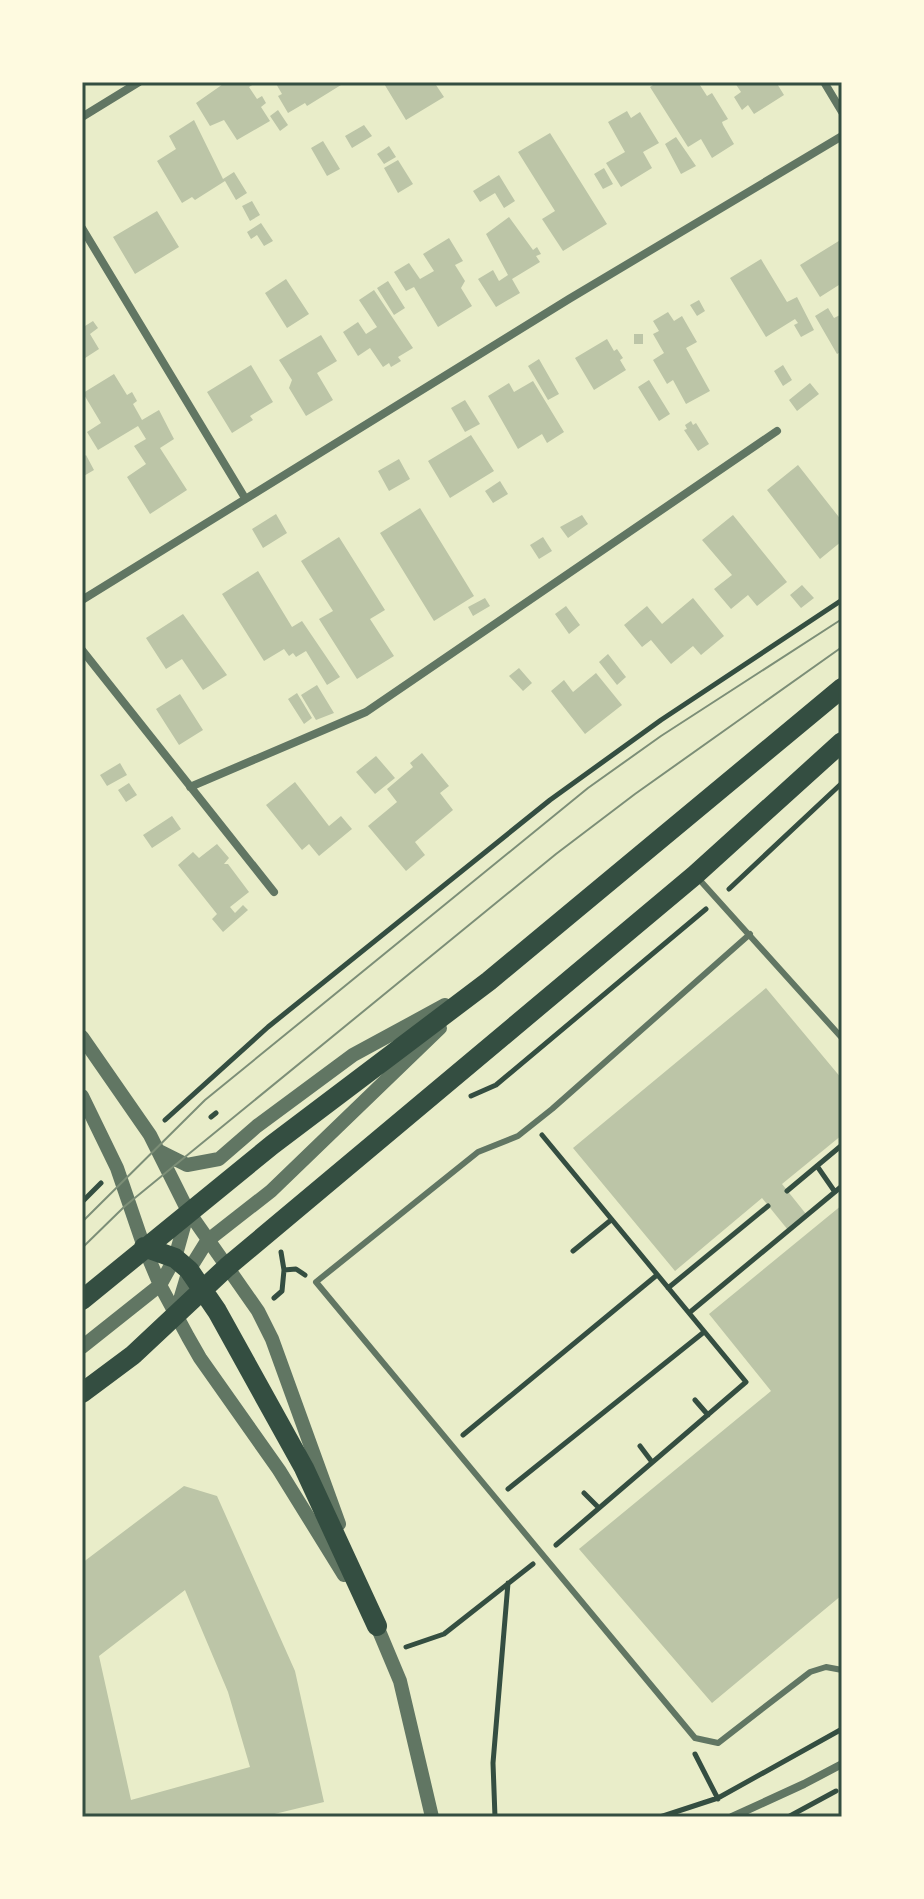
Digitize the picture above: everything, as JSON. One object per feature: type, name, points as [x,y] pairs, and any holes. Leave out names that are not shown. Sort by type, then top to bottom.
[{"type":"main road","points":[[82,1300],[188,1211],[489,981],[842,688]]},
{"type":"main road","points":[[82,1393],[133,1355],[202,1288],[695,875],[842,742]]},
{"type":"main road","points":[[144,1247],[182,1264],[202,1288],[245,1359],[304,1468],[377,1626]]},
{"type":"street","points":[[82,117],[139,82]]},
{"type":"street","points":[[824,82],[842,112]]},
{"type":"street","points":[[82,600],[842,136]]},
{"type":"street","points":[[82,228],[245,498]]},
{"type":"street","points":[[190,787],[366,712],[777,431]]},
{"type":"street","points":[[82,650],[274,892]]},
{"type":"street","points":[[158,1151],[187,1165],[219,1159],[257,1126],[353,1055],[489,981]]},
{"type":"street","points":[[82,1347],[160,1285],[207,1241],[291,1172],[489,981]]},
{"type":"street","points":[[82,1037],[150,1135],[188,1211],[258,1311],[272,1339],[377,1626],[390,1653],[411,1719],[432,1817]]},
{"type":"street","points":[[82,1096],[117,1168],[160,1285],[200,1358],[279,1470],[377,1626]]},
{"type":"street","points":[[176,1314],[188,1211]]},
{"type":"street","points":[[732,1817],[842,1764]]},
{"type":"lane","points":[[695,875],[842,1038]]},
{"type":"lane","points":[[750,934],[533,1124],[518,1136],[478,1152],[316,1282],[695,1738],[718,1743],[810,1672],[826,1667],[842,1670]]},
{"type":"path","points":[[150,1135],[268,1027],[550,800],[661,720],[842,600]]},
{"type":"path","points":[[463,1100],[496,1085],[717,900],[842,783]]},
{"type":"path","points":[[390,1653],[444,1634],[543,1556],[746,1382],[533,1124]]},
{"type":"path","points":[[787,1191],[842,1145]]},
{"type":"path","points":[[817,1166],[835,1192]]},
{"type":"path","points":[[82,1202],[117,1168]]},
{"type":"path","points":[[689,1313],[842,1186]]},
{"type":"path","points":[[668,1288],[768,1206]]},
{"type":"path","points":[[573,1251],[611,1220]]},
{"type":"path","points":[[271,1259],[281,1249],[284,1270],[282,1291]]},
{"type":"path","points":[[284,1270],[296,1269],[316,1282]]},
{"type":"path","points":[[451,1445],[657,1275]]},
{"type":"path","points":[[496,1499],[704,1332]]},
{"type":"path","points":[[695,1400],[708,1415]]},
{"type":"path","points":[[640,1446],[652,1462]]},
{"type":"path","points":[[584,1493],[599,1508]]},
{"type":"path","points":[[495,1817],[493,1763],[508,1583]]},
{"type":"path","points":[[660,1817],[718,1798],[842,1729]]},
{"type":"path","points":[[695,1738],[692,1749],[722,1807]]},
{"type":"path","points":[[788,1817],[842,1787]]},
{"type":"building","points":[[226,82],[257,82],[249,87],[257,99],[262,96],[266,103],[261,107],[270,121],[237,140],[224,120],[210,126],[196,103]]},
{"type":"building","points":[[275,82],[340,82],[341,85],[307,106],[305,103],[288,113],[278,96],[282,94]]},
{"type":"building","points":[[383,82],[434,82],[444,97],[406,120]]},
{"type":"building","points":[[651,82],[698,82],[707,96],[712,93],[728,119],[722,122],[734,144],[712,158],[701,139],[688,147],[650,87],[653,85]]},
{"type":"building","points":[[776,82],[784,95],[754,114],[748,105],[742,110],[734,97],[741,92],[735,83]]},
{"type":"building","points":[[278,110],[288,125],[280,131],[270,116]]},
{"type":"building","points":[[627,111],[631,118],[640,112],[659,143],[643,152],[652,168],[621,187],[606,163],[625,152],[608,122]]},
{"type":"building","points":[[194,120],[223,179],[234,172],[247,193],[236,200],[225,181],[195,200],[192,197],[182,203],[157,161],[176,149],[169,136]]},
{"type":"building","points":[[364,125],[372,136],[352,148],[345,136]]},
{"type":"building","points":[[550,133],[607,224],[563,251],[542,219],[555,211],[518,152]]},
{"type":"building","points":[[676,137],[696,166],[681,174],[665,144]]},
{"type":"building","points":[[323,141],[340,169],[327,176],[311,148]]},
{"type":"building","points":[[389,146],[396,157],[384,164],[377,154]]},
{"type":"building","points":[[398,160],[413,184],[398,193],[384,168]]},
{"type":"building","points":[[604,168],[613,184],[603,189],[594,174]]},
{"type":"building","points":[[499,175],[515,201],[504,208],[495,193],[480,202],[473,191]]},
{"type":"building","points":[[252,201],[260,215],[250,221],[242,206]]},
{"type":"building","points":[[157,211],[179,247],[135,274],[113,237]]},
{"type":"building","points":[[509,217],[533,250],[537,247],[541,254],[536,256],[540,262],[512,279],[520,293],[496,307],[478,279],[493,270],[499,281],[508,275],[486,234]]},
{"type":"building","points":[[261,223],[273,241],[264,246],[257,235],[251,239],[247,232]]},
{"type":"building","points":[[449,238],[463,261],[455,265],[465,281],[461,288],[472,306],[438,327],[414,287],[406,291],[394,272],[409,263],[420,279],[434,271],[423,254]]},
{"type":"building","points":[[842,239],[842,283],[820,297],[800,265]]},
{"type":"building","points":[[761,259],[787,302],[797,297],[814,330],[801,337],[794,325],[798,323],[795,319],[766,337],[730,278]]},
{"type":"building","points":[[286,279],[309,314],[287,328],[265,293]]},
{"type":"building","points":[[388,281],[405,308],[394,315],[377,288]]},
{"type":"building","points":[[374,290],[413,348],[398,357],[401,361],[391,367],[389,363],[383,367],[370,348],[358,356],[343,332],[358,322],[366,334],[377,327],[359,300]]},
{"type":"building","points":[[699,300],[705,311],[697,316],[690,305]]},
{"type":"building","points":[[828,308],[834,318],[842,314],[842,351],[837,354],[815,316]]},
{"type":"building","points":[[668,312],[674,321],[682,316],[697,342],[686,348],[710,391],[686,404],[673,380],[667,384],[653,360],[664,353],[653,334],[659,331],[653,321]]},
{"type":"building","points":[[82,320],[85,326],[93,321],[98,328],[90,334],[99,349],[82,360]]},
{"type":"building","points":[[634,334],[643,334],[643,344],[634,344]]},
{"type":"building","points":[[321,335],[337,361],[317,373],[333,400],[306,416],[289,388],[292,380],[279,360]]},
{"type":"building","points":[[607,339],[623,358],[620,360],[626,370],[594,390],[575,358]]},
{"type":"building","points":[[539,359],[559,394],[548,400],[528,366]]},
{"type":"building","points":[[251,365],[273,402],[250,416],[253,420],[232,433],[207,392]]},
{"type":"building","points":[[783,365],[792,380],[783,386],[774,371]]},
{"type":"building","points":[[114,374],[127,395],[132,392],[137,401],[133,404],[142,420],[159,410],[174,439],[160,448],[187,490],[150,514],[127,477],[146,464],[134,446],[146,439],[138,426],[98,450],[87,432],[101,423],[83,393]]},
{"type":"building","points":[[649,380],[670,414],[659,421],[638,387]]},
{"type":"building","points":[[533,381],[564,432],[547,443],[542,434],[518,449],[488,396],[509,383],[514,392]]},
{"type":"building","points":[[810,383],[819,394],[797,411],[789,400]]},
{"type":"building","points":[[465,400],[480,424],[465,432],[451,408]]},
{"type":"building","points":[[691,421],[693,425],[696,423],[709,444],[698,451],[684,430]]},
{"type":"building","points":[[471,435],[494,471],[450,498],[428,461]]},
{"type":"building","points":[[86,455],[94,470],[82,477],[82,458]]},
{"type":"building","points":[[399,459],[410,479],[389,491],[378,471]]},
{"type":"building","points":[[798,465],[842,521],[842,541],[820,559],[767,490]]},
{"type":"building","points":[[500,481],[508,494],[493,503],[485,491]]},
{"type":"building","points":[[420,508],[474,596],[434,621],[380,533]]},
{"type":"building","points":[[276,514],[287,533],[263,548],[252,529]]},
{"type":"building","points":[[582,515],[588,524],[568,538],[560,527]]},
{"type":"building","points":[[733,515],[787,582],[757,606],[748,595],[731,609],[714,589],[732,575],[702,540]]},
{"type":"building","points":[[339,537],[385,610],[370,619],[394,656],[357,679],[319,619],[333,611],[301,561]]},
{"type":"building","points":[[543,537],[552,551],[539,559],[530,545]]},
{"type":"building","points":[[258,571],[292,627],[302,621],[340,677],[327,685],[306,651],[296,657],[293,653],[289,656],[284,649],[264,661],[222,594]]},
{"type":"building","points":[[802,585],[814,598],[801,608],[790,595]]},
{"type":"building","points":[[485,598],[490,606],[473,616],[468,607]]},
{"type":"building","points":[[693,598],[724,636],[701,655],[693,646],[671,664],[651,640],[642,647],[624,625],[647,606],[662,624]]},
{"type":"building","points":[[566,606],[580,625],[569,634],[555,614]]},
{"type":"building","points":[[183,614],[227,675],[203,690],[182,659],[166,669],[146,638]]},
{"type":"building","points":[[608,654],[626,677],[617,685],[599,662]]},
{"type":"building","points":[[519,668],[532,683],[523,691],[509,676]]},
{"type":"building","points":[[596,673],[622,705],[585,734],[551,691],[564,680],[573,692]]},
{"type":"building","points":[[317,685],[334,713],[316,720],[301,695]]},
{"type":"building","points":[[297,693],[312,718],[304,724],[288,699]]},
{"type":"building","points":[[180,694],[203,730],[179,745],[156,709]]},
{"type":"building","points":[[422,753],[449,786],[440,793],[453,810],[415,842],[425,855],[406,871],[368,826],[397,802],[387,789],[413,767],[410,763]]},
{"type":"building","points":[[376,756],[395,778],[375,794],[356,772]]},
{"type":"building","points":[[120,763],[127,775],[107,786],[100,775]]},
{"type":"building","points":[[295,782],[329,826],[341,816],[352,829],[319,856],[309,844],[302,850],[266,805]]},
{"type":"building","points":[[129,783],[137,795],[126,802],[118,790]]},
{"type":"building","points":[[172,816],[181,829],[152,848],[143,835]]},
{"type":"building","points":[[217,844],[229,858],[224,864],[228,864],[249,892],[230,907],[235,913],[243,905],[248,910],[223,932],[212,919],[217,914],[178,865],[193,852],[199,858]]},
{"type":"building","points":[[766,988],[842,1079],[842,1135],[782,1184],[806,1214],[788,1230],[762,1198],[675,1271],[573,1148]]},
{"type":"building","points":[[842,1205],[842,1595],[712,1703],[579,1549],[771,1391],[709,1314]]},
{"type":"building","points":[[184,1486],[217,1496],[295,1671],[324,1802],[262,1817],[82,1817],[82,1563]],"holes":[[[185,1590],[228,1692],[250,1767],[131,1800],[99,1656]]]},
{"type":"tram line","points":[[82,1222],[205,1100],[588,788],[661,736],[842,619]]},
{"type":"tram line","points":[[82,1248],[125,1206],[556,854],[842,647]]}]
